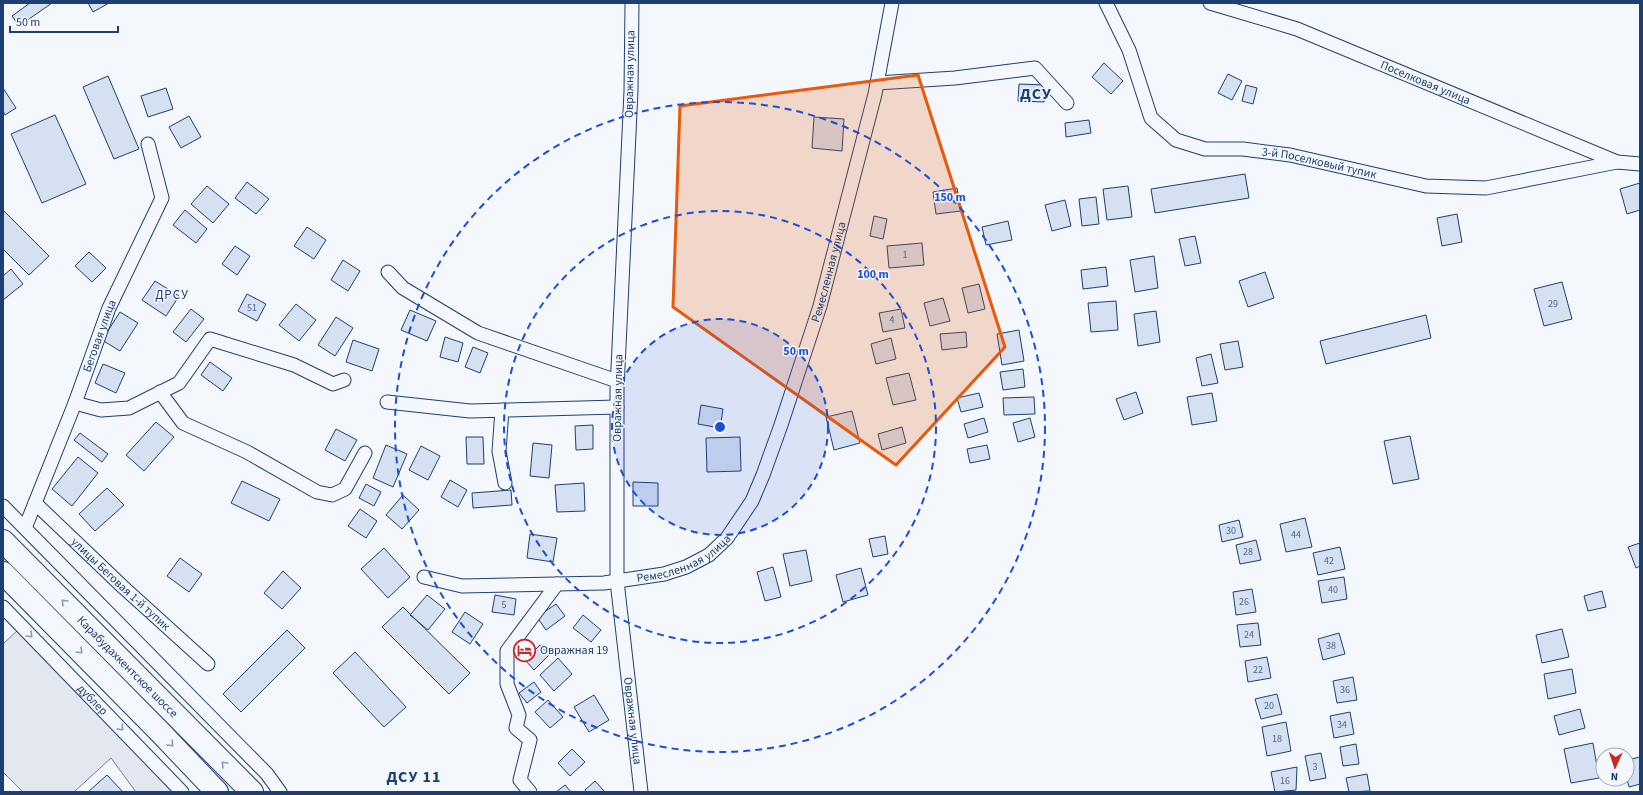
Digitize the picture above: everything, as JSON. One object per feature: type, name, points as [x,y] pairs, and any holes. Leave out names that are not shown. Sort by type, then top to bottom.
[{"type":"highway","name":"Карабудахкентское шоссе","points":[[3,542],[252,792]]},
{"type":"highway","name":"Карабудахкентское шоссе","points":[[3,574],[159,731],[217,792]]},
{"type":"street","name":"Овражная улица","points":[[632,3],[631,91],[617,380],[610,582],[641,792]]},
{"type":"street","name":"Ремесленная улица","points":[[424,577],[462,586],[610,582],[664,574],[686,567],[709,555],[727,538],[752,501],[781,426],[820,306],[877,83],[892,3]]},
{"type":"street","name":"3-й Поселковый тупик","points":[[1106,3],[1129,50],[1151,118],[1176,140],[1204,148],[1243,149],[1290,155],[1426,186],[1486,188],[1617,162]]},
{"type":"street","name":"Поселковая улица","points":[[1210,3],[1297,29],[1617,162],[1640,164]]},
{"type":"street","points":[[877,83],[955,78],[1035,68],[1067,103]]},
{"type":"street","name":"Беговая улица","points":[[25,528],[75,403],[110,308],[162,198],[148,144]]},
{"type":"street","points":[[388,272],[403,288],[478,333],[617,380]]},
{"type":"street","points":[[75,403],[101,410],[129,408],[179,383],[210,338],[294,365],[333,384],[344,380]]},
{"type":"street","points":[[160,392],[184,423],[247,452],[316,492],[332,495],[346,489],[365,453]]},
{"type":"street","points":[[387,402],[470,411],[617,406]]},
{"type":"street","points":[[502,410],[500,451],[505,482]]},
{"type":"street","name":"улицы Беговая 1-й тупик","points":[[35,503],[123,587],[208,664]]},
{"type":"street","points":[[3,506],[267,774],[280,792]]},
{"type":"street","points":[[530,792],[520,780],[530,740],[516,728],[519,715],[507,684],[507,651],[557,584]]},
{"type":"street","name":"дублер","points":[[3,607],[182,792]]},
{"type":"highlighted area","points":[[918,75],[1005,347],[896,465],[673,307],[680,106]]},
{"type":"shaded area","points":[[18,630],[175,792],[136,792],[111,758],[74,792],[23,792],[3,772],[3,644]]},
{"type":"building","points":[[30,3],[52,3],[19,26],[12,16]]},
{"type":"building","points":[[88,3],[109,3],[93,12]]},
{"type":"building","points":[[1104,63],[1123,81],[1111,94],[1092,77]]},
{"type":"building","points":[[1228,74],[1242,81],[1232,100],[1218,93]]},
{"type":"building","points":[[108,76],[139,149],[114,159],[83,87]]},
{"type":"building","points":[[1019,84],[1045,85],[1044,102],[1018,101]]},
{"type":"building","points":[[1246,85],[1257,88],[1253,104],[1242,101]]},
{"type":"building","points":[[3,88],[16,108],[5,115],[3,111]]},
{"type":"building","points":[[166,88],[173,109],[148,117],[141,96]]},
{"type":"building","points":[[55,115],[86,184],[42,203],[11,134]]},
{"type":"building","points":[[189,116],[201,137],[181,148],[169,127]]},
{"type":"building","points":[[814,117],[844,119],[842,151],[812,148]]},
{"type":"building","points":[[1089,120],[1091,133],[1066,137],[1065,123]]},
{"type":"building","points":[[1245,174],[1249,198],[1155,213],[1151,189]]},
{"type":"building","points":[[247,182],[269,199],[256,214],[235,198]]},
{"type":"building","points":[[1640,183],[1640,210],[1627,214],[1620,189]]},
{"type":"building","points":[[207,186],[229,204],[213,223],[191,204]]},
{"type":"building","points":[[1128,186],[1132,217],[1107,220],[1103,189]]},
{"type":"building","points":[[957,188],[961,211],[936,214],[933,192]]},
{"type":"building","points":[[1096,197],[1099,224],[1082,226],[1079,199]]},
{"type":"building","points":[[1065,200],[1071,226],[1052,231],[1045,205]]},
{"type":"building","points":[[3,210],[49,256],[29,275],[3,249]]},
{"type":"building","points":[[185,210],[207,229],[196,243],[173,225]]},
{"type":"building","points":[[1457,214],[1462,242],[1442,246],[1437,218]]},
{"type":"building","points":[[874,216],[887,219],[883,239],[870,236]]},
{"type":"building","points":[[1008,221],[1012,240],[986,245],[982,227]]},
{"type":"building","points":[[307,227],[326,240],[314,259],[294,246]]},
{"type":"building","points":[[1195,236],[1201,263],[1185,266],[1179,239]]},
{"type":"building","points":[[922,243],[924,265],[889,268],[887,246]]},
{"type":"building","points":[[235,246],[250,256],[237,275],[222,264]]},
{"type":"building","points":[[89,252],[106,268],[92,282],[75,266]]},
{"type":"building","points":[[1154,256],[1158,288],[1135,292],[1130,260]]},
{"type":"building","points":[[343,260],[360,271],[348,291],[331,280]]},
{"type":"building","points":[[1106,267],[1108,286],[1083,289],[1081,270]]},
{"type":"building","points":[[11,269],[23,284],[3,300],[3,276]]},
{"type":"building","points":[[1265,272],[1274,298],[1248,307],[1239,281]]},
{"type":"building","points":[[155,281],[179,296],[166,316],[142,300]]},
{"type":"building","points":[[1562,282],[1572,319],[1544,326],[1534,289]]},
{"type":"building","points":[[979,284],[985,309],[968,313],[962,288]]},
{"type":"building","points":[[247,294],[266,304],[257,321],[238,311]]},
{"type":"building","points":[[943,298],[950,321],[930,326],[924,303]]},
{"type":"building","points":[[1116,301],[1118,330],[1091,332],[1088,303]]},
{"type":"building","points":[[296,304],[316,320],[299,341],[279,325]]},
{"type":"building","points":[[191,309],[204,319],[186,342],[173,332]]},
{"type":"building","points":[[901,309],[905,328],[883,332],[879,313]]},
{"type":"building","points":[[410,310],[436,321],[427,341],[401,330]]},
{"type":"building","points":[[1156,311],[1160,342],[1138,346],[1134,314]]},
{"type":"building","points":[[120,312],[138,323],[120,351],[102,340]]},
{"type":"building","points":[[1426,315],[1431,338],[1326,364],[1320,341]]},
{"type":"building","points":[[336,317],[353,328],[335,356],[318,345]]},
{"type":"building","points":[[1019,330],[1024,361],[1002,365],[997,334]]},
{"type":"building","points":[[966,332],[967,347],[942,350],[940,334]]},
{"type":"building","points":[[445,337],[463,343],[458,362],[440,357]]},
{"type":"building","points":[[891,338],[896,359],[876,364],[871,344]]},
{"type":"building","points":[[353,340],[379,349],[372,371],[346,362]]},
{"type":"building","points":[[1238,341],[1243,367],[1225,370],[1220,344]]},
{"type":"building","points":[[473,347],[488,353],[480,373],[465,367]]},
{"type":"building","points":[[1211,354],[1218,383],[1202,386],[1196,358]]},
{"type":"building","points":[[210,362],[232,378],[223,391],[201,375]]},
{"type":"building","points":[[103,364],[125,373],[116,393],[95,383]]},
{"type":"building","points":[[1023,369],[1025,387],[1003,390],[1000,372]]},
{"type":"building","points":[[909,373],[916,400],[893,405],[886,378]]},
{"type":"building","points":[[1136,392],[1143,413],[1124,420],[1116,399]]},
{"type":"building","points":[[979,393],[983,407],[961,412],[957,398]]},
{"type":"building","points":[[1212,393],[1217,421],[1192,425],[1187,397]]},
{"type":"building","points":[[1034,397],[1035,414],[1004,415],[1003,398]]},
{"type":"building","points":[[701,405],[723,409],[720,428],[698,424]]},
{"type":"building","points":[[852,411],[860,443],[834,450],[826,417]]},
{"type":"building","points":[[984,418],[988,432],[968,438],[964,424]]},
{"type":"building","points":[[1030,418],[1035,437],[1018,442],[1013,423]]},
{"type":"building","points":[[156,422],[174,437],[144,471],[126,455]]},
{"type":"building","points":[[593,425],[593,449],[576,450],[575,426]]},
{"type":"building","points":[[902,427],[906,443],[882,450],[878,434]]},
{"type":"building","points":[[336,429],[357,440],[345,461],[325,450]]},
{"type":"building","points":[[80,433],[108,454],[102,462],[74,440]]},
{"type":"building","points":[[1410,436],[1419,479],[1393,484],[1384,441]]},
{"type":"building","points":[[466,437],[483,437],[484,464],[467,464]]},
{"type":"building","points":[[740,437],[741,471],[707,472],[706,438]]},
{"type":"building","points":[[533,443],[552,445],[549,478],[530,476]]},
{"type":"building","points":[[386,445],[407,454],[393,487],[373,478]]},
{"type":"building","points":[[987,445],[990,459],[970,463],[967,449]]},
{"type":"building","points":[[421,446],[440,456],[428,480],[409,470]]},
{"type":"building","points":[[78,457],[98,473],[72,506],[52,489]]},
{"type":"building","points":[[450,480],[467,490],[458,507],[441,497]]},
{"type":"building","points":[[242,481],[280,499],[269,521],[231,503]]},
{"type":"building","points":[[633,482],[658,483],[658,506],[633,506]]},
{"type":"building","points":[[584,483],[585,511],[557,512],[555,485]]},
{"type":"building","points":[[366,484],[381,492],[374,506],[359,498]]},
{"type":"building","points":[[107,488],[124,505],[95,531],[79,514]]},
{"type":"building","points":[[511,490],[512,505],[473,508],[472,493]]},
{"type":"building","points":[[403,495],[419,510],[402,529],[386,515]]},
{"type":"building","points":[[360,509],[377,521],[366,538],[348,526]]},
{"type":"building","points":[[1305,518],[1312,547],[1286,552],[1280,524]]},
{"type":"building","points":[[1239,520],[1243,537],[1222,542],[1219,525]]},
{"type":"building","points":[[530,534],[557,538],[553,562],[527,558]]},
{"type":"building","points":[[885,536],[888,554],[873,557],[869,539]]},
{"type":"building","points":[[1256,540],[1261,560],[1240,564],[1236,545]]},
{"type":"building","points":[[1640,543],[1640,566],[1636,568],[1628,547]]},
{"type":"building","points":[[1340,547],[1345,569],[1318,575],[1313,553]]},
{"type":"building","points":[[384,548],[410,577],[388,598],[361,569]]},
{"type":"building","points":[[806,550],[812,581],[790,586],[783,554]]},
{"type":"building","points":[[180,558],[202,574],[189,592],[167,576]]},
{"type":"building","points":[[773,567],[781,597],[765,601],[757,572]]},
{"type":"building","points":[[861,568],[868,595],[843,602],[836,575]]},
{"type":"building","points":[[283,571],[301,588],[282,609],[264,593]]},
{"type":"building","points":[[1344,577],[1347,599],[1322,603],[1318,581]]},
{"type":"building","points":[[1252,589],[1256,612],[1236,615],[1233,592]]},
{"type":"building","points":[[1602,591],[1606,607],[1588,611],[1584,596]]},
{"type":"building","points":[[427,595],[445,609],[428,630],[410,615]]},
{"type":"building","points":[[495,595],[516,599],[514,615],[492,612]]},
{"type":"building","points":[[556,604],[565,616],[546,630],[537,617]]},
{"type":"building","points":[[403,607],[470,673],[449,694],[382,627]]},
{"type":"building","points":[[465,612],[483,624],[470,644],[452,632]]},
{"type":"building","points":[[583,615],[601,630],[591,642],[573,628]]},
{"type":"building","points":[[1258,623],[1261,645],[1240,647],[1237,625]]},
{"type":"building","points":[[1562,629],[1569,657],[1542,663],[1536,635]]},
{"type":"building","points":[[287,630],[305,648],[241,712],[223,694]]},
{"type":"building","points":[[1339,633],[1345,654],[1323,660],[1318,639]]},
{"type":"building","points":[[540,645],[549,655],[534,670],[525,660]]},
{"type":"building","points":[[355,652],[406,707],[384,727],[333,673]]},
{"type":"building","points":[[1267,657],[1271,678],[1248,682],[1245,661]]},
{"type":"building","points":[[558,658],[572,674],[554,691],[540,675]]},
{"type":"building","points":[[1572,669],[1576,693],[1548,699],[1544,674]]},
{"type":"building","points":[[1353,677],[1357,700],[1337,703],[1333,681]]},
{"type":"building","points":[[534,682],[541,692],[527,703],[519,693]]},
{"type":"building","points":[[1277,694],[1282,714],[1261,719],[1255,699]]},
{"type":"building","points":[[594,695],[609,720],[589,732],[574,707]]},
{"type":"building","points":[[548,700],[563,717],[550,728],[535,712]]},
{"type":"building","points":[[1580,709],[1585,728],[1559,735],[1554,716]]},
{"type":"building","points":[[1350,712],[1354,734],[1334,738],[1330,716]]},
{"type":"building","points":[[1286,722],[1291,751],[1267,756],[1262,727]]},
{"type":"building","points":[[1593,743],[1595,755],[1595,779],[1571,783],[1564,749]]},
{"type":"building","points":[[1356,744],[1359,764],[1343,766],[1340,747]]},
{"type":"building","points":[[572,749],[585,762],[570,776],[558,763]]},
{"type":"building","points":[[1321,753],[1326,778],[1310,781],[1305,756]]},
{"type":"building","points":[[1640,757],[1640,784],[1635,785],[1635,758]]},
{"type":"building","points":[[1297,767],[1296,790],[1275,792],[1271,772]]},
{"type":"building","points":[[1367,774],[1370,791],[1349,792],[1346,778]]},
{"type":"building","points":[[107,775],[123,792],[88,792]]},
{"type":"building","points":[[595,781],[605,792],[586,792],[585,790]]},
{"type":"building","points":[[565,785],[571,792],[556,792]]},
{"type":"place","name":"Овражная 19","points":[[525,650]]},
{"type":"district","name":"ДСУ","points":[[1036,94]]},
{"type":"district","name":"ДРСУ","points":[[172,295]]},
{"type":"district","name":"ДСУ 11","points":[[414,777]]}]
